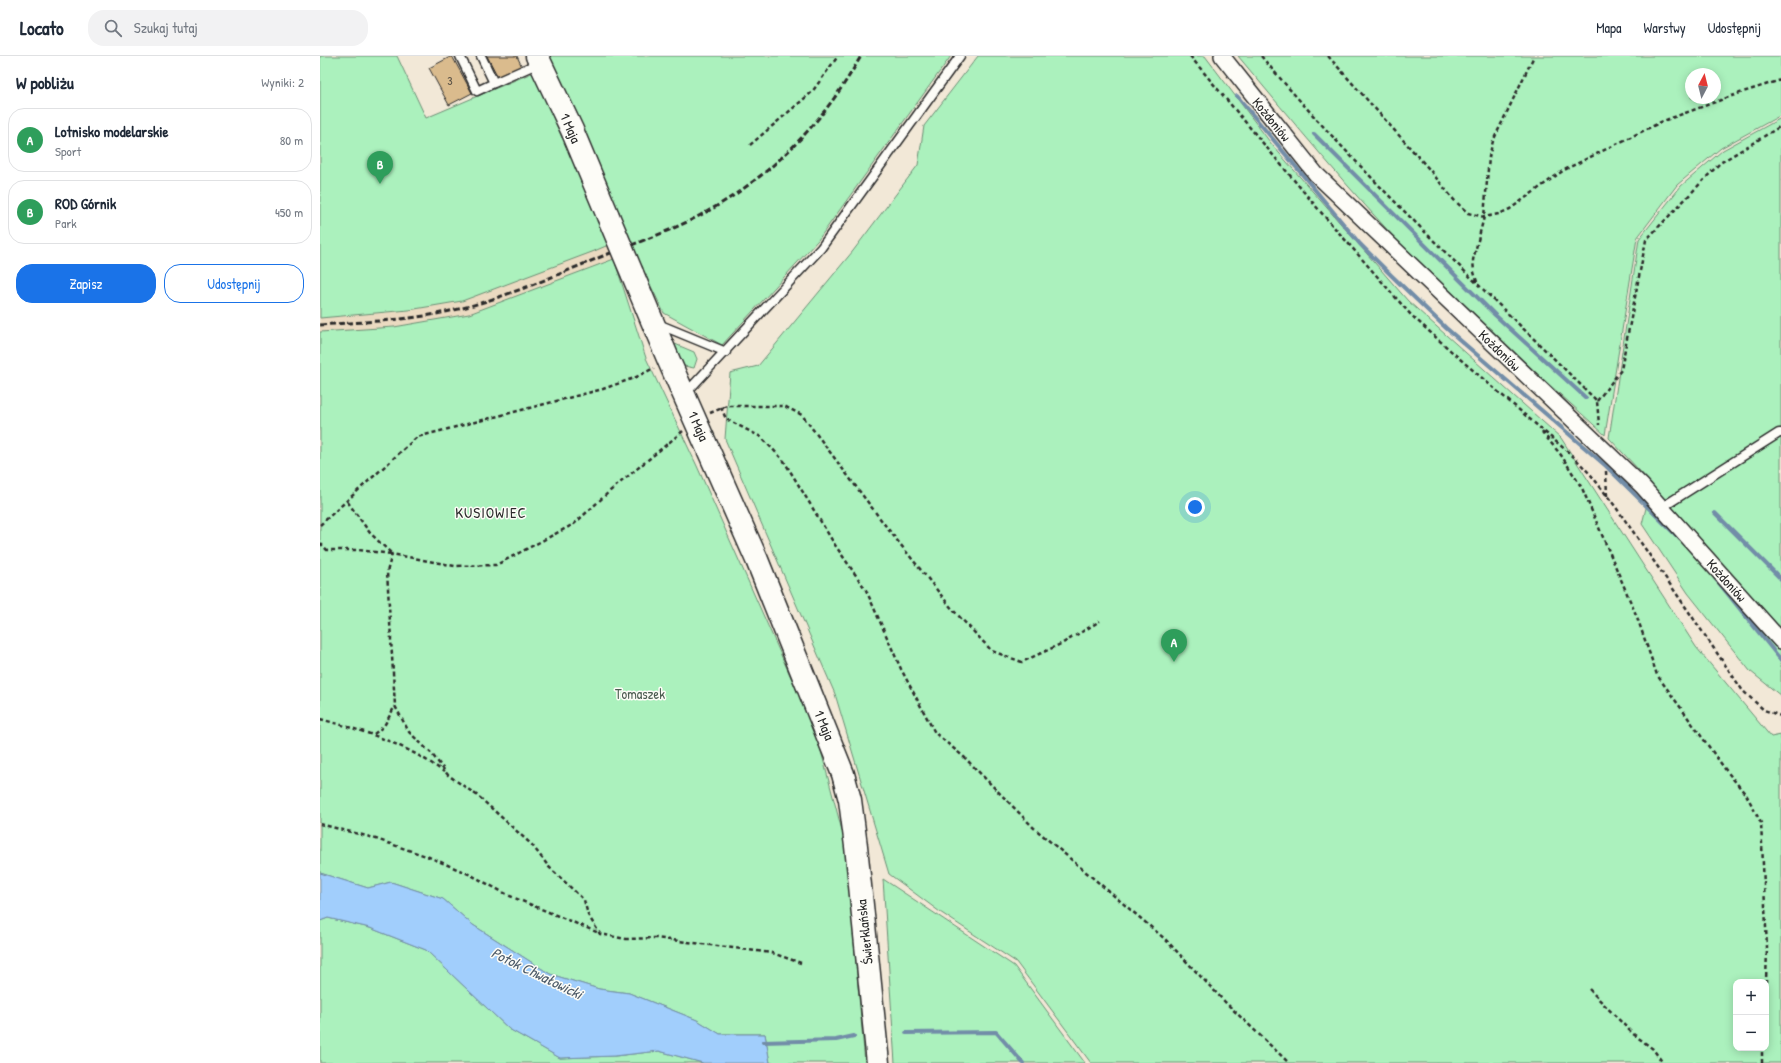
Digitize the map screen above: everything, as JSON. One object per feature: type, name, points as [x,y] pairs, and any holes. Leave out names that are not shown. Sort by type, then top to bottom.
[{"type":"main road","name":"1 Maja","points":[[538,59],[572,130],[669,361],[757,560],[834,749],[850,800]]},
{"type":"main road","name":"Świerklańska","points":[[850,800],[878,1063]]},
{"type":"street","name":"Kożdoniów","points":[[1222,56],[1316,174],[1642,486],[1781,641]]},
{"type":"lane","points":[[460,56],[477,91],[538,59]]},
{"type":"lane","points":[[481,56],[494,83]]},
{"type":"lane","points":[[684,394],[726,352],[821,248],[960,56]]},
{"type":"lane","points":[[654,323],[726,352]]},
{"type":"lane","points":[[1661,508],[1781,433]]},
{"type":"path","points":[[750,145],[812,92],[838,56]]},
{"type":"path","points":[[1190,56],[1309,199],[1411,315],[1575,458],[1591,475],[1665,577],[1742,691],[1764,710],[1781,716]]},
{"type":"path","points":[[1261,56],[1291,91],[1394,202],[1597,401],[1600,446]]},
{"type":"path","points":[[1328,56],[1430,169],[1454,200],[1468,213],[1484,217],[1510,210],[1564,170],[1663,121],[1742,92],[1781,80]]},
{"type":"path","points":[[1477,283],[1473,260],[1484,217],[1489,157],[1493,141],[1534,56]]},
{"type":"path","points":[[1597,401],[1622,370],[1646,240],[1720,163],[1781,126]]},
{"type":"path","points":[[320,525],[417,437],[603,389],[634,378],[669,361]]},
{"type":"path","points":[[320,543],[327,550],[358,550],[392,554],[455,566],[496,565],[574,524],[610,491],[696,420],[720,407],[784,406],[802,415],[888,529],[953,610],[992,651],[1022,662],[1063,643],[1100,621]]},
{"type":"path","points":[[720,407],[726,419],[761,437],[784,461],[835,545],[866,590],[901,669],[936,733],[964,756],[1034,828],[1165,938],[1225,1002],[1289,1063]]},
{"type":"path","points":[[1538,427],[1561,455],[1582,488],[1636,617],[1657,675],[1725,769],[1747,796],[1761,823],[1767,948],[1766,979]]},
{"type":"path","points":[[347,501],[370,533],[392,554]]},
{"type":"path","points":[[392,554],[387,572],[395,706],[408,732],[431,753],[448,775]]},
{"type":"path","points":[[374,735],[384,726],[395,706]]},
{"type":"path","points":[[320,719],[385,738],[420,757],[478,796],[532,844],[549,867],[584,900],[588,915],[600,934]]},
{"type":"path","points":[[320,824],[370,837],[429,857],[471,875],[510,896],[600,934],[626,939],[656,938],[772,953],[801,963]]},
{"type":"path","points":[[1589,989],[1632,1033],[1652,1049],[1663,1063]]},
{"type":"path","points":[[1762,1051],[1762,1063]]},
{"type":"shaded area","points":[[609,244],[614,259],[469,314],[394,327],[320,332],[320,318],[409,310],[462,301]]},
{"type":"green space","points":[[320,56],[397,56],[426,118],[534,72],[562,138],[584,130],[549,56],[951,56],[818,240],[722,345],[664,313],[627,237],[592,252],[462,301],[409,310],[320,318]]},
{"type":"green space","points":[[978,56],[1205,56],[1273,146],[1408,301],[1561,438],[1696,647],[1771,737],[1781,735],[1781,1063],[1091,1063],[1016,962],[940,912],[889,874],[835,694],[725,439],[730,373],[758,366],[853,251],[918,165],[924,126]]},
{"type":"green space","points":[[1238,56],[1781,56],[1781,115],[1721,148],[1677,185],[1637,238],[1605,435],[1482,324],[1410,254],[1301,131]]},
{"type":"green space","points":[[1781,118],[1781,696],[1750,671],[1688,593],[1642,524],[1652,484],[1609,438],[1639,239],[1681,186],[1723,150]]},
{"type":"green space","name":"Tomaszek","points":[[614,259],[646,358],[697,466],[817,736],[845,842],[865,1063],[770,1063],[765,1034],[720,1034],[697,1020],[629,993],[599,989],[550,974],[473,925],[443,899],[391,882],[368,888],[320,873],[320,332],[394,327],[469,314]]},
{"type":"green space","points":[[675,344],[694,352],[697,359],[694,368],[679,365],[671,346]]},
{"type":"green space","points":[[883,879],[1014,966],[1085,1063],[895,1063]]},
{"type":"green space","points":[[328,918],[370,928],[426,950],[509,1029],[560,1058],[615,1056],[659,1051],[703,1063],[320,1063],[320,921]]},
{"type":"water","points":[[320,873],[368,888],[391,882],[443,899],[473,925],[550,974],[599,989],[629,993],[697,1020],[720,1034],[765,1034],[770,1063],[703,1063],[659,1051],[615,1056],[560,1058],[509,1029],[426,950],[370,928],[328,918],[320,921]]},
{"type":"building","points":[[452,56],[472,93],[449,105],[429,68]]},
{"type":"building","points":[[487,56],[517,56],[522,67],[499,79]]},
{"type":"waterway","points":[[1237,96],[1360,244],[1446,328],[1606,466],[1680,539]]},
{"type":"waterway","points":[[1314,134],[1495,315],[1586,398]]},
{"type":"waterway","points":[[1715,513],[1781,579]]},
{"type":"waterway","points":[[1715,578],[1781,660]]},
{"type":"waterway","name":"Potok Chwałowicki","points":[[906,1033],[996,1032],[1023,1063]]},
{"type":"waterway","name":"Potok Chwałowicki","points":[[763,1042],[836,1040],[854,1036]]},
{"type":"railway","points":[[320,325],[407,318],[458,309],[500,297],[542,281],[691,220],[743,189],[767,171],[789,151],[828,106],[861,56]]},
{"type":"place","name":"ROD Górnik","points":[[380,184]]},
{"type":"place","name":"Lotnisko modelarskie","points":[[1174,662]]},
{"type":"district","name":"KUSIOWIEC","points":[[491,512]]}]
